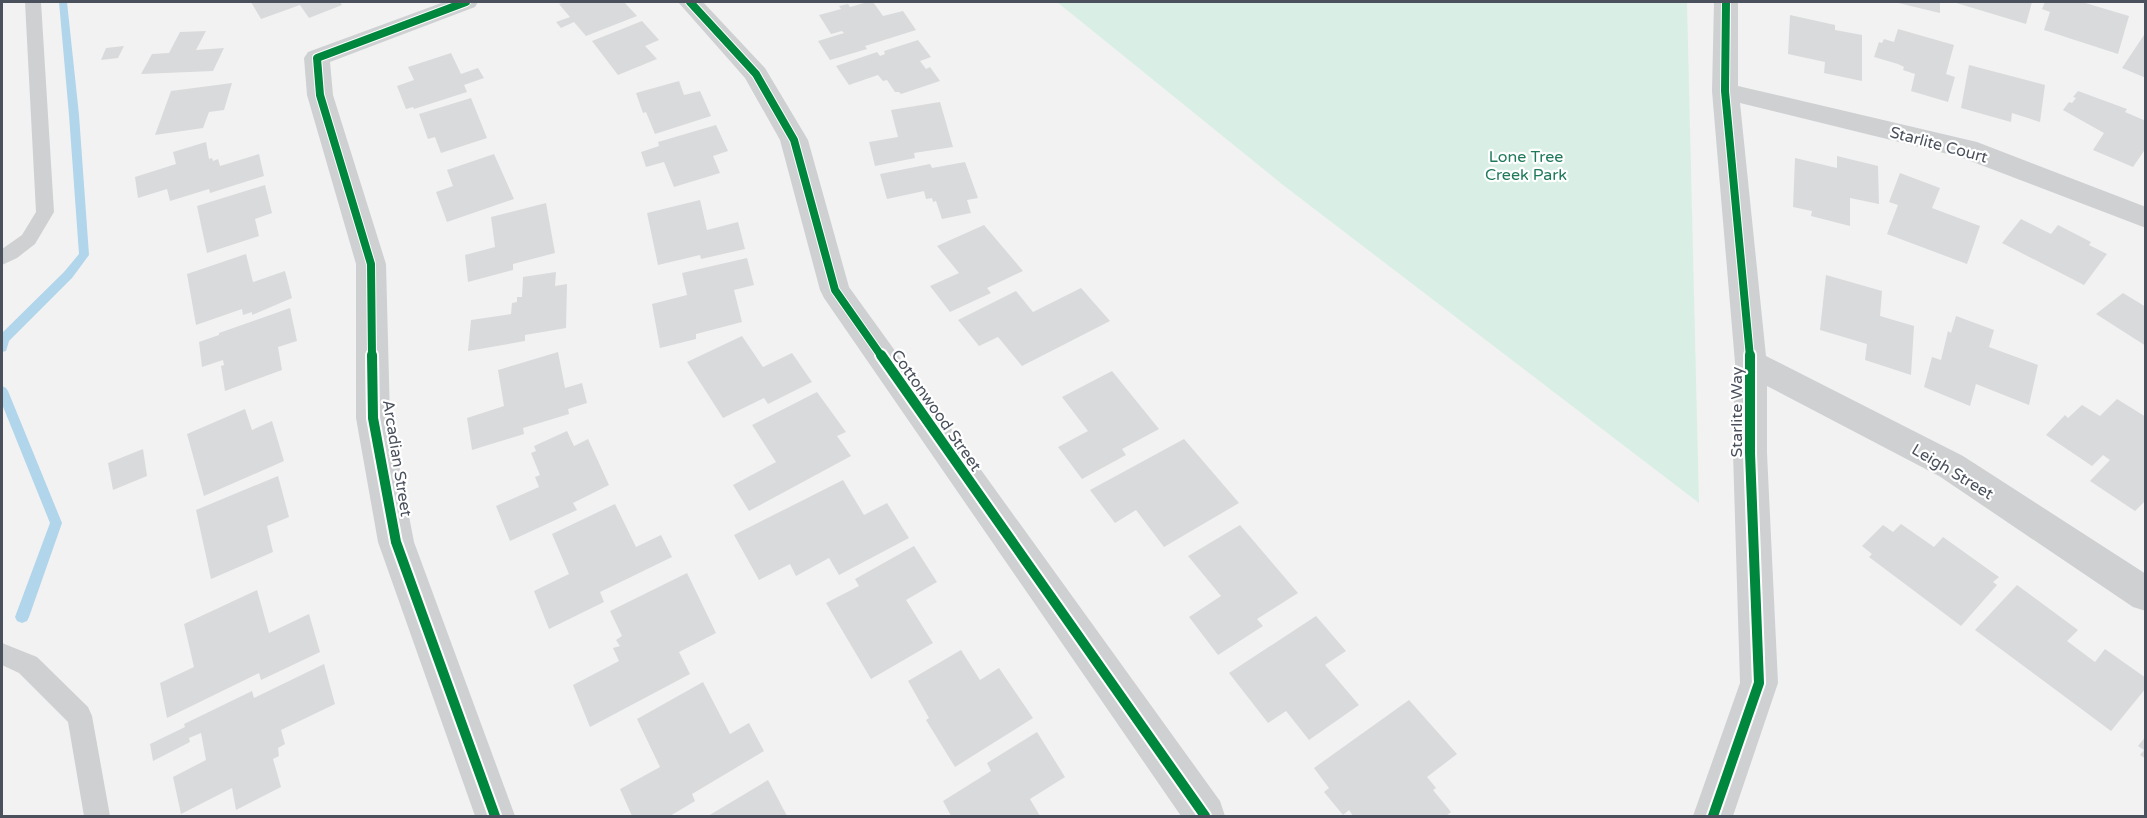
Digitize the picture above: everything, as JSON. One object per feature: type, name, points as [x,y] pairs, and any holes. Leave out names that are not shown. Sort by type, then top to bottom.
[{"type":"street","name":"Arcadian Street","points":[[466,2],[317,58],[320,95],[371,264],[373,418],[396,542],[495,816]]},
{"type":"street","name":"Cottonwood Street","points":[[690,2],[756,74],[794,140],[835,290],[1205,816]]},
{"type":"street","name":"Starlite Way","points":[[1713,816],[1759,683],[1750,453],[1751,363],[1725,91],[1726,2]]},
{"type":"street","name":"Starlite Court","points":[[1725,91],[1967,149],[2145,218]]},
{"type":"street","name":"Leigh Street","points":[[1751,363],[1951,466],[2145,595]]},
{"type":"lane","points":[[2,258],[22,246],[38,230],[45,212],[33,2]]},
{"type":"lane","points":[[2,654],[28,665],[80,716],[97,816]]},
{"type":"green space","name":"Lone Tree Creek Park","points":[[1057,2],[1687,2],[1699,503],[1283,185]]},
{"type":"building","points":[[251,2],[340,2],[342,5],[309,18],[300,5],[261,19]]},
{"type":"building","points":[[624,2],[637,16],[586,36],[574,22],[561,28],[556,22],[570,17],[559,4]]},
{"type":"building","points":[[873,2],[883,16],[903,11],[916,30],[865,46],[867,49],[830,60],[818,41],[844,33],[842,31],[831,34],[819,15],[841,9],[839,6],[848,4],[850,7]]},
{"type":"building","points":[[1894,2],[1940,2],[1940,13]]},
{"type":"building","points":[[1953,2],[2032,2],[2026,24]]},
{"type":"building","points":[[2045,2],[2082,2],[2129,16],[2118,54],[2044,30],[2050,12],[2042,9]]},
{"type":"building","points":[[1790,15],[1835,25],[1835,30],[1862,35],[1862,81],[1824,73],[1825,62],[1788,54]]},
{"type":"building","points":[[642,21],[659,40],[645,46],[657,59],[618,75],[592,41]]},
{"type":"building","points":[[1898,29],[1954,45],[1946,74],[1955,77],[1948,102],[1911,91],[1915,74],[1903,70],[1904,67],[1898,64],[1874,57],[1879,42],[1882,43],[1884,39],[1894,42]]},
{"type":"building","points":[[206,31],[196,50],[224,48],[213,71],[141,74],[152,54],[169,53],[180,32]]},
{"type":"building","points":[[2146,32],[2146,78],[2122,68]]},
{"type":"building","points":[[918,40],[931,57],[920,61],[926,69],[930,67],[940,81],[901,94],[895,92],[887,80],[883,81],[878,75],[849,85],[836,66],[877,52],[880,56],[885,54],[884,51]]},
{"type":"building","points":[[124,46],[118,58],[101,60],[106,48]]},
{"type":"building","points":[[451,53],[461,74],[478,68],[484,78],[464,85],[467,92],[414,109],[413,107],[406,109],[397,86],[414,80],[408,67]]},
{"type":"building","points":[[1969,65],[2045,85],[2040,122],[2012,113],[2011,122],[1961,108]]},
{"type":"building","points":[[679,81],[684,95],[700,91],[711,116],[655,134],[646,112],[643,113],[636,93]]},
{"type":"building","points":[[232,83],[224,110],[209,112],[203,128],[155,135],[171,91]]},
{"type":"building","points":[[2078,91],[2127,109],[2125,112],[2146,121],[2146,148],[2133,167],[2093,150],[2104,133],[2063,110],[2069,102],[2072,103],[2076,98],[2073,97]]},
{"type":"building","points":[[471,98],[487,138],[441,153],[435,137],[428,139],[419,114]]},
{"type":"building","points":[[940,102],[953,147],[914,153],[915,158],[875,166],[869,142],[898,137],[891,110]]},
{"type":"building","points":[[716,125],[728,151],[713,156],[720,173],[674,187],[664,162],[646,167],[641,152],[659,146],[658,142]]},
{"type":"building","points":[[206,142],[209,159],[212,158],[213,161],[218,159],[220,166],[259,154],[264,176],[210,193],[209,189],[170,201],[167,189],[138,198],[135,177],[176,164],[173,152]]},
{"type":"building","points":[[494,154],[514,199],[447,222],[436,192],[453,186],[447,170]]},
{"type":"building","points":[[1837,156],[1878,166],[1879,204],[1850,198],[1850,226],[1811,216],[1812,211],[1793,207],[1795,158],[1837,168]]},
{"type":"building","points":[[965,162],[978,198],[967,200],[971,213],[942,219],[936,201],[933,202],[932,198],[926,199],[924,191],[887,199],[880,174],[930,164],[932,168]]},
{"type":"building","points":[[1900,173],[1940,188],[1932,208],[1980,226],[1967,264],[1887,234],[1898,205],[1889,202]]},
{"type":"building","points":[[265,185],[272,213],[255,219],[259,236],[207,253],[197,206]]},
{"type":"building","points":[[700,200],[707,230],[738,222],[745,249],[701,259],[700,255],[658,265],[647,213]]},
{"type":"building","points":[[546,203],[555,253],[513,264],[513,270],[468,282],[465,255],[495,247],[491,217]]},
{"type":"building","points":[[2021,219],[2051,234],[2058,225],[2091,242],[2089,245],[2107,254],[2084,285],[2002,243]]},
{"type":"building","points":[[984,225],[1023,271],[987,288],[991,293],[950,312],[930,286],[959,273],[937,246]]},
{"type":"building","points":[[246,254],[253,282],[285,271],[292,298],[252,315],[252,312],[243,315],[242,309],[196,325],[187,274]]},
{"type":"building","points":[[747,258],[754,285],[734,290],[742,322],[696,334],[696,339],[660,348],[652,304],[687,295],[682,273]]},
{"type":"building","points":[[556,272],[555,286],[567,284],[566,328],[525,335],[525,341],[468,351],[471,320],[511,314],[512,303],[517,302],[517,297],[522,297],[523,277]]},
{"type":"building","points":[[1826,275],[1882,291],[1880,316],[1914,326],[1911,375],[1865,360],[1867,344],[1820,330]]},
{"type":"building","points":[[1081,288],[1110,321],[1022,366],[998,337],[979,346],[958,320],[1016,291],[1033,312]]},
{"type":"building","points":[[2123,293],[2146,307],[2146,346],[2096,314]]},
{"type":"building","points":[[290,308],[297,341],[278,347],[282,370],[225,391],[221,366],[224,365],[223,360],[202,367],[199,342]]},
{"type":"building","points":[[1956,316],[1994,330],[1989,347],[2038,365],[2029,405],[1976,384],[1970,406],[1924,387],[1932,357],[1941,360],[1948,331],[1951,333]]},
{"type":"building","points":[[742,336],[763,367],[792,353],[812,382],[768,404],[764,398],[723,418],[687,362]]},
{"type":"building","points":[[558,352],[565,388],[582,383],[587,403],[568,409],[569,414],[523,428],[524,434],[472,450],[467,418],[504,406],[498,370]]},
{"type":"building","points":[[1112,371],[1159,429],[1122,449],[1126,455],[1082,479],[1058,447],[1088,431],[1062,397]]},
{"type":"building","points":[[817,392],[846,432],[837,436],[851,456],[749,511],[733,485],[776,462],[752,425]]},
{"type":"building","points":[[2117,399],[2146,417],[2146,500],[2135,511],[2090,481],[2110,460],[2103,455],[2092,466],[2046,435],[2065,415],[2068,418],[2082,405],[2100,416]]},
{"type":"building","points":[[245,409],[252,430],[272,421],[284,461],[204,496],[187,434]]},
{"type":"building","points":[[567,431],[574,446],[588,439],[609,485],[573,503],[577,510],[510,541],[496,506],[539,487],[535,477],[540,475],[531,453],[536,451],[534,446]]},
{"type":"building","points":[[1184,439],[1239,503],[1164,547],[1136,510],[1115,523],[1090,490]]},
{"type":"building","points":[[143,449],[147,476],[113,490],[108,463]]},
{"type":"building","points":[[278,476],[289,517],[267,526],[273,552],[211,579],[196,510]]},
{"type":"building","points":[[843,480],[864,515],[887,503],[909,538],[839,575],[829,558],[796,576],[790,564],[759,580],[734,535]]},
{"type":"building","points":[[615,504],[636,547],[661,535],[672,557],[600,592],[604,602],[549,629],[534,591],[569,574],[552,534]]},
{"type":"building","points":[[1901,524],[1934,547],[1943,537],[1999,577],[1993,582],[1997,585],[1961,626],[1869,557],[1872,554],[1862,546],[1883,525],[1893,532]]},
{"type":"building","points":[[1240,525],[1298,593],[1257,619],[1263,626],[1218,655],[1189,617],[1221,596],[1188,556]]},
{"type":"building","points":[[914,546],[937,582],[906,600],[933,643],[871,679],[826,603],[859,586],[855,579]]},
{"type":"building","points":[[687,573],[716,633],[679,652],[690,674],[590,727],[573,685],[619,661],[613,648],[620,646],[616,640],[622,636],[610,611]]},
{"type":"building","points":[[2017,585],[2078,630],[2067,641],[2095,662],[2105,649],[2146,678],[2146,688],[2111,731],[1975,630]]},
{"type":"building","points":[[257,590],[269,633],[309,614],[320,652],[261,680],[259,673],[167,718],[160,683],[194,667],[184,624]]},
{"type":"building","points":[[1316,616],[1346,651],[1325,665],[1359,705],[1309,740],[1286,711],[1268,723],[1229,673]]},
{"type":"building","points":[[961,650],[980,680],[999,668],[1033,718],[955,767],[926,720],[929,718],[908,681]]},
{"type":"building","points":[[324,664],[335,704],[281,730],[285,744],[278,748],[279,756],[273,759],[281,787],[236,810],[232,788],[181,814],[173,777],[206,760],[201,733],[189,738],[190,742],[153,761],[150,744],[185,727],[184,724],[252,691],[254,698]]},
{"type":"building","points":[[703,682],[730,734],[749,723],[764,751],[692,794],[695,801],[670,816],[632,816],[620,789],[660,767],[637,719]]},
{"type":"building","points":[[1409,700],[1457,754],[1427,777],[1436,788],[1433,790],[1451,812],[1446,816],[1353,816],[1349,810],[1343,815],[1324,792],[1329,788],[1314,768]]},
{"type":"building","points":[[1037,732],[1065,777],[1030,799],[1040,816],[951,816],[943,801],[991,771],[987,763]]},
{"type":"building","points":[[2146,736],[2146,759],[2140,755],[2144,750],[2138,746]]},
{"type":"building","points":[[768,780],[787,816],[708,816]]},
{"type":"waterway","points":[[2,348],[3,339],[68,275],[84,255],[63,2]]},
{"type":"waterway","points":[[2,391],[56,523],[22,617]]},
{"type":"cycle path","points":[[466,2],[317,58],[320,95],[371,264],[373,418],[396,542],[495,816]]},
{"type":"cycle path","points":[[690,2],[756,74],[794,140],[835,290],[1205,816]]},
{"type":"cycle path","points":[[1713,816],[1759,683],[1750,453],[1751,363],[1725,91],[1726,2]]}]
